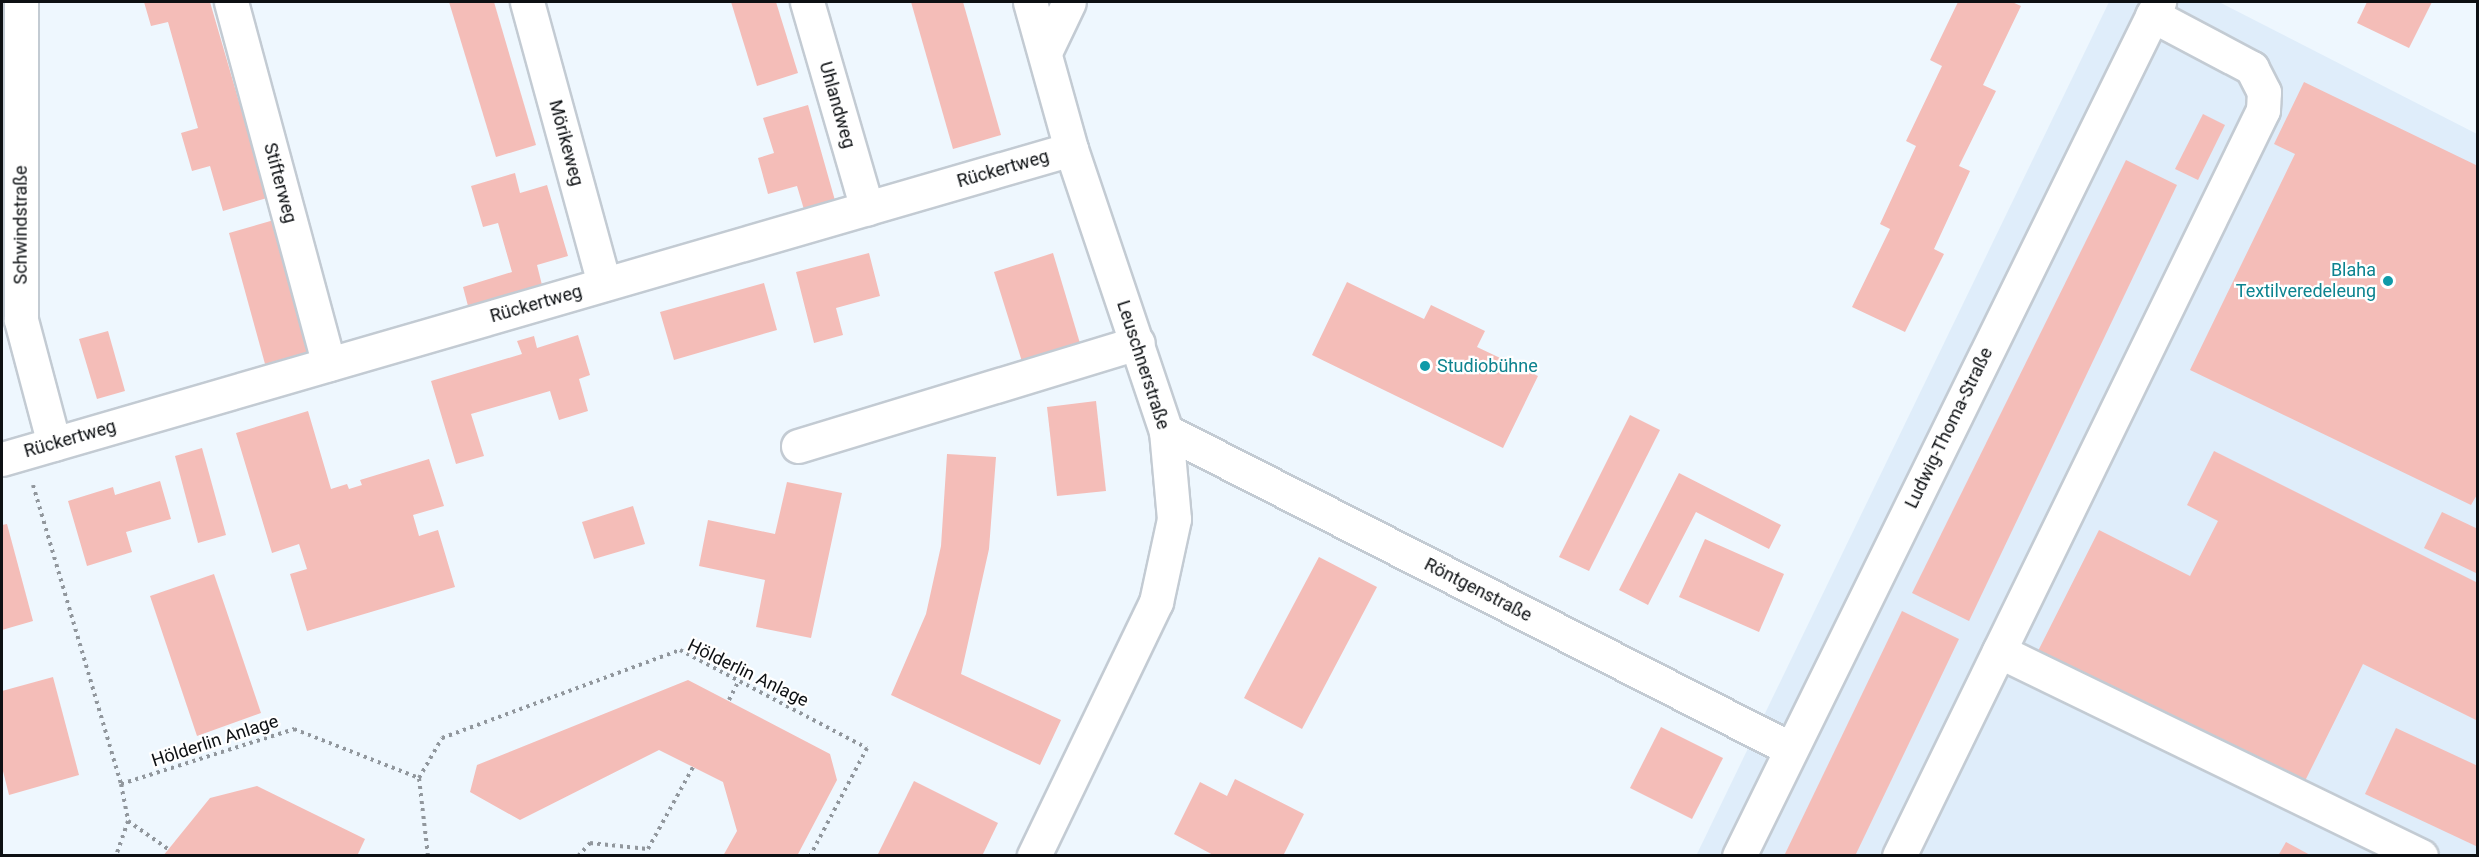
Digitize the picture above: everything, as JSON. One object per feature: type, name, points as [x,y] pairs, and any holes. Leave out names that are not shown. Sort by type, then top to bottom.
[{"type":"street","name":"Schwindstraße","points":[[21,2],[21,320],[27,452]]},
{"type":"street","name":"Stifterweg","points":[[231,2],[329,364]]},
{"type":"street","name":"Mörikeweg","points":[[527,2],[604,284]]},
{"type":"street","name":"Uhlandweg","points":[[807,2],[867,208]]},
{"type":"street","name":"Leuschnerstraße","points":[[1030,2],[1071,149],[1166,431],[1174,519],[1156,602],[1034,855]]},
{"type":"street","points":[[1045,52],[1069,2]]},
{"type":"street","points":[[1899,855],[2263,110],[2264,92],[2253,68],[2156,8]]},
{"type":"street","name":"Ludwig-Thoma-Straße","points":[[1739,855],[2156,8]]},
{"type":"street","name":"Rückertweg","points":[[27,452],[1071,149]]},
{"type":"street","points":[[798,446],[1138,344]]},
{"type":"street","name":"Röntgenstraße","points":[[1166,431],[1791,748]]},
{"type":"street","points":[[1999,651],[2421,855]]},
{"type":"path","points":[[27,452],[121,784],[128,821],[116,855]]},
{"type":"path","name":"Hölderlin Anlage","points":[[121,784],[294,729],[419,778],[442,738],[680,650],[867,748],[810,855]]},
{"type":"path","points":[[729,700],[738,682]]},
{"type":"path","points":[[578,855],[590,843],[648,849],[693,767]]},
{"type":"path","points":[[419,778],[428,855]]},
{"type":"path","points":[[128,821],[168,849]]},
{"type":"shaded area","points":[[2109,2],[2219,2],[2477,134],[2477,855],[1696,856]]},
{"type":"building","points":[[144,2],[210,2],[267,198],[223,211],[210,166],[192,171],[181,133],[198,128],[168,22],[151,26]]},
{"type":"building","points":[[449,2],[494,2],[536,145],[496,157]]},
{"type":"building","points":[[731,2],[776,2],[798,73],[757,86]]},
{"type":"building","points":[[911,2],[963,2],[1001,135],[953,149]]},
{"type":"building","points":[[1958,2],[2012,2],[2021,6],[1983,85],[1996,91],[1959,166],[1970,171],[1934,249],[1944,254],[1905,332],[1852,307],[1890,229],[1880,224],[1916,146],[1906,141],[1942,66],[1930,60]]},
{"type":"building","points":[[2367,2],[2432,2],[2409,48],[2357,23]]},
{"type":"building","name":"Blaha Textilveredeleung","points":[[2304,82],[2478,166],[2478,493],[2471,505],[2190,370],[2295,154],[2274,144]]},
{"type":"building","points":[[808,105],[836,204],[805,213],[797,186],[768,194],[758,158],[774,153],[763,118]]},
{"type":"building","points":[[2203,114],[2225,125],[2198,180],[2175,169]]},
{"type":"building","points":[[2126,160],[2177,185],[1969,621],[1912,593]]},
{"type":"building","points":[[515,173],[520,193],[547,185],[568,256],[537,265],[542,285],[468,306],[463,287],[512,272],[498,223],[483,227],[471,186]]},
{"type":"building","points":[[274,220],[311,351],[265,364],[229,233]]},
{"type":"building","points":[[869,253],[880,296],[836,308],[843,335],[814,343],[796,272]]},
{"type":"building","points":[[1053,253],[1082,350],[1024,368],[994,272]]},
{"type":"building","name":"Studiobühne","points":[[1347,282],[1424,319],[1431,305],[1485,331],[1477,347],[1538,376],[1503,448],[1312,355]]},
{"type":"building","points":[[764,283],[777,330],[674,360],[660,312]]},
{"type":"building","points":[[108,331],[125,391],[97,399],[79,339]]},
{"type":"building","points":[[578,335],[590,375],[579,379],[588,411],[559,420],[550,391],[471,414],[484,456],[456,464],[431,381],[522,354],[517,341],[534,336],[537,348]]},
{"type":"building","points":[[1096,401],[1106,491],[1057,496],[1047,407]]},
{"type":"building","points":[[308,411],[331,489],[347,484],[349,489],[362,485],[360,480],[429,459],[444,506],[413,515],[419,536],[438,530],[455,587],[307,631],[290,574],[307,569],[299,544],[272,553],[236,433]]},
{"type":"building","points":[[1630,415],[1660,430],[1589,571],[1559,557]]},
{"type":"building","points":[[202,448],[226,535],[198,543],[175,456]]},
{"type":"building","points":[[2214,451],[2478,583],[2478,721],[2363,664],[2303,785],[2037,653],[2099,530],[2190,576],[2218,521],[2187,505]]},
{"type":"building","points":[[947,454],[996,457],[989,549],[961,674],[1061,720],[1040,765],[891,695],[926,614],[941,546]]},
{"type":"building","points":[[1679,473],[1781,525],[1769,549],[1696,512],[1648,605],[1619,590]]},
{"type":"building","points":[[160,481],[171,519],[126,532],[132,552],[87,566],[68,501],[113,487],[115,495]]},
{"type":"building","points":[[787,482],[842,493],[811,638],[756,627],[765,580],[699,566],[708,520],[775,534]]},
{"type":"building","points":[[633,506],[645,544],[594,559],[582,522]]},
{"type":"building","points":[[2442,512],[2478,529],[2478,574],[2424,548]]},
{"type":"building","points":[[7,524],[33,621],[2,630],[2,525]]},
{"type":"building","points":[[1705,539],[1784,574],[1759,632],[1679,597]]},
{"type":"building","points":[[1319,557],[1377,587],[1302,729],[1244,698]]},
{"type":"building","points":[[214,574],[261,713],[197,736],[150,596]]},
{"type":"building","points":[[1902,611],[1959,639],[1855,856],[1784,856]]},
{"type":"building","points":[[53,677],[79,775],[9,795],[2,767],[2,691]]},
{"type":"building","points":[[688,680],[830,754],[837,780],[797,856],[723,856],[737,831],[723,782],[659,750],[520,820],[470,792],[477,765]]},
{"type":"building","points":[[1661,727],[1723,758],[1692,819],[1630,788]]},
{"type":"building","points":[[2396,728],[2478,766],[2478,847],[2365,794]]},
{"type":"building","points":[[1235,779],[1304,814],[1283,856],[1215,856],[1174,834],[1200,782],[1227,796]]},
{"type":"building","points":[[914,781],[998,823],[982,856],[877,856]]},
{"type":"building","points":[[257,786],[365,839],[357,856],[163,856],[210,798]]},
{"type":"building","points":[[2286,842],[2312,856],[2278,856]]},
{"type":"place","name":"Blaha Textilveredeleung","points":[[2388,281]]},
{"type":"place","name":"Studiobühne","points":[[1425,366]]}]
